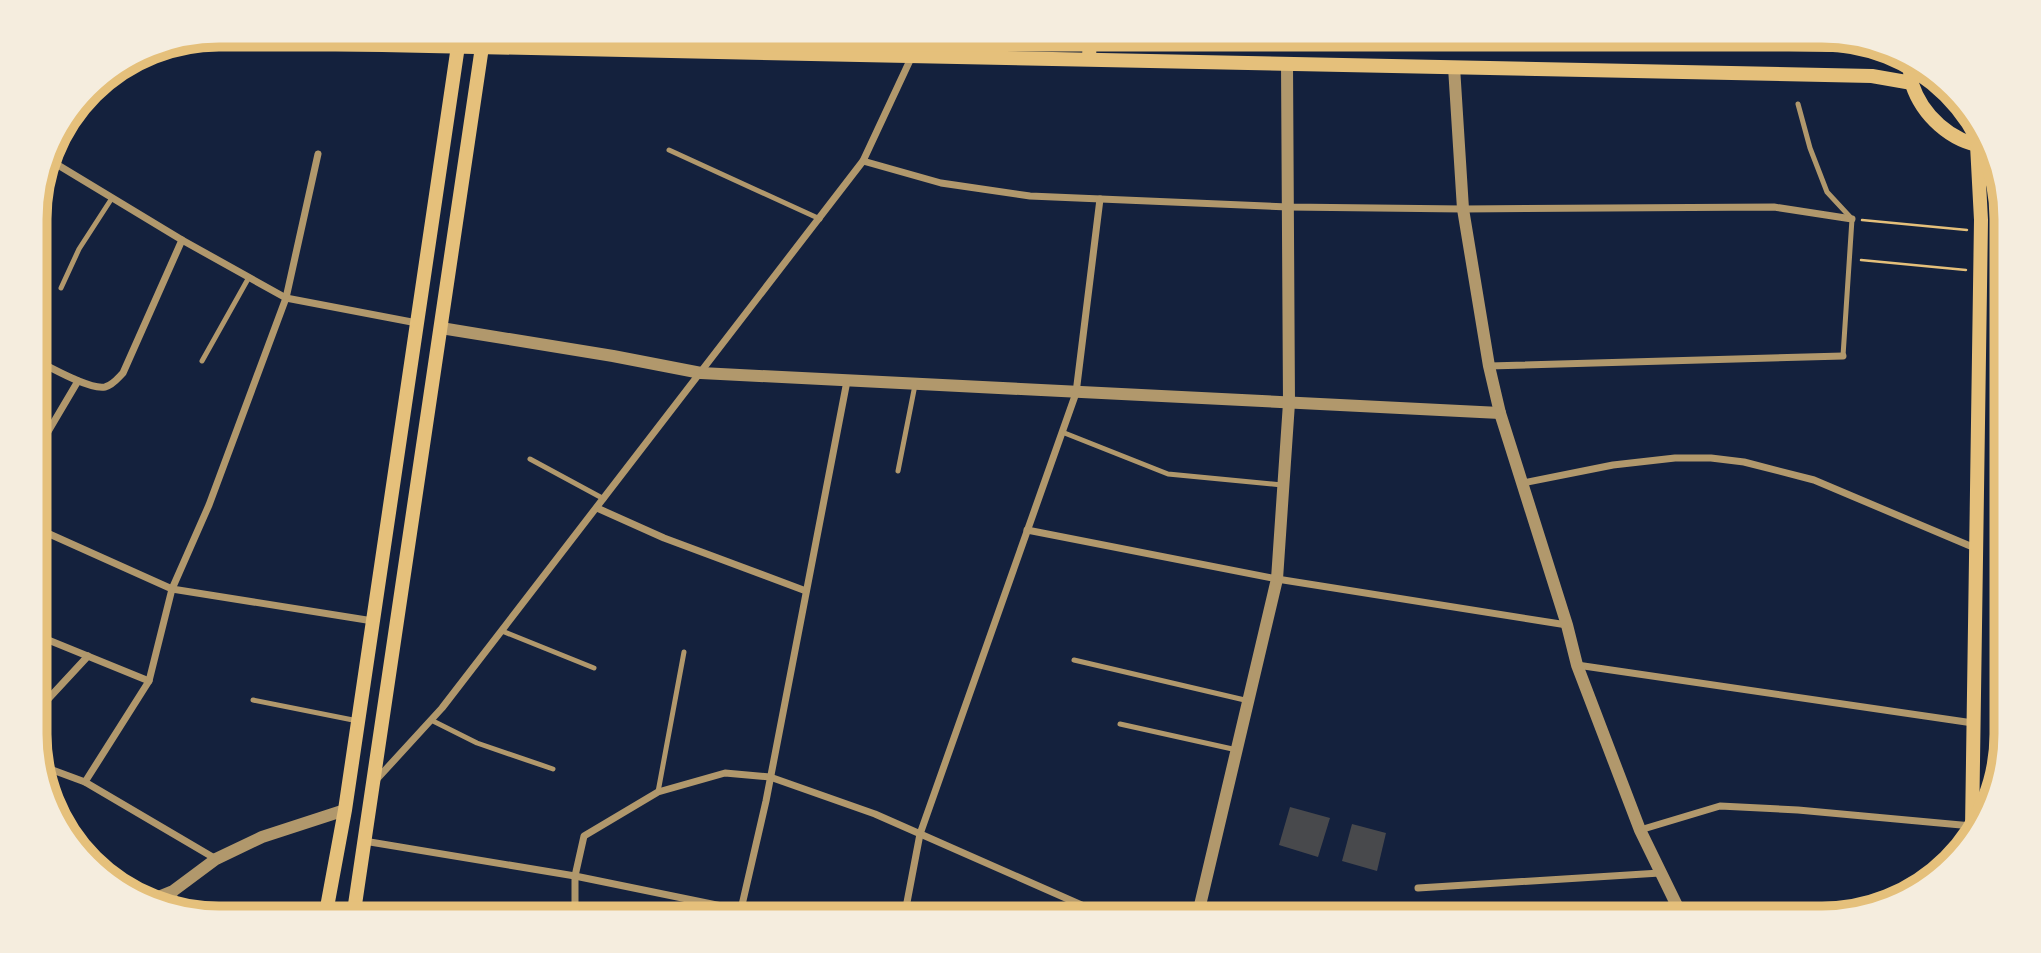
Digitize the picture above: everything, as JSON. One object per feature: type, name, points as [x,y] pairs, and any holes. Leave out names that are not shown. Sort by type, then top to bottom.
[{"type":"main road","points":[[328,906],[345,810],[460,47]]},
{"type":"main road","points":[[355,906],[481,47]]},
{"type":"main road","points":[[654,47],[912,56],[1872,76],[1912,83]]},
{"type":"main road","points":[[1088,60],[1089,47]]},
{"type":"main road","points":[[1910,72],[1912,83],[1922,104],[1936,123],[1955,137],[1977,145]]},
{"type":"main road","points":[[1972,818],[1981,153]]},
{"type":"main road","points":[[417,323],[441,328]]},
{"type":"street","points":[[373,783],[431,720],[502,631],[820,219],[863,161],[912,56]]},
{"type":"street","points":[[1200,905],[1277,579],[1289,403],[1287,64]]},
{"type":"street","points":[[1454,67],[1463,209],[1489,366],[1500,413],[1567,625],[1577,665],[1640,830],[1676,905]]},
{"type":"street","points":[[85,782],[149,681],[172,589],[209,505],[286,298],[318,154]]},
{"type":"street","points":[[863,161],[941,183],[1030,196],[1288,207],[1463,209],[1774,206],[1853,219]]},
{"type":"street","points":[[56,164],[248,279],[286,298],[417,323]]},
{"type":"street","points":[[906,906],[920,834],[1076,393],[1100,199]]},
{"type":"street","points":[[48,366],[78,381],[103,388],[112,385],[123,373],[182,240]]},
{"type":"street","points":[[441,328],[701,373],[1500,413]]},
{"type":"street","points":[[1489,366],[1843,356]]},
{"type":"street","points":[[48,432],[78,381]]},
{"type":"street","points":[[742,906],[770,777],[847,381]]},
{"type":"street","points":[[1523,483],[1613,465],[1675,458],[1744,462],[1814,480],[1976,548]]},
{"type":"street","points":[[597,508],[664,538],[806,591]]},
{"type":"street","points":[[1027,530],[1277,579],[1567,625]]},
{"type":"street","points":[[47,533],[172,589],[373,621]]},
{"type":"street","points":[[47,640],[149,681]]},
{"type":"street","points":[[47,700],[88,656]]},
{"type":"street","points":[[1577,665],[1973,723]]},
{"type":"street","points":[[53,770],[85,782],[216,859]]},
{"type":"street","points":[[575,906],[575,876],[584,836],[658,792],[725,773],[770,777],[875,814],[1082,905]]},
{"type":"street","points":[[1640,830],[1720,806],[1798,810],[1966,827]]},
{"type":"street","points":[[161,896],[173,891],[216,859],[262,837],[345,810]]},
{"type":"street","points":[[364,841],[575,876],[704,906]]},
{"type":"street","points":[[1419,888],[1660,873]]},
{"type":"lane","points":[[1798,104],[1810,148],[1827,192],[1853,219],[1843,356]]},
{"type":"lane","points":[[669,150],[820,219]]},
{"type":"lane","points":[[61,288],[79,249],[112,198]]},
{"type":"lane","points":[[202,362],[248,279]]},
{"type":"lane","points":[[898,471],[915,385]]},
{"type":"lane","points":[[1062,432],[1168,474],[1283,485]]},
{"type":"lane","points":[[530,458],[604,499]]},
{"type":"lane","points":[[502,631],[594,668]]},
{"type":"lane","points":[[658,792],[684,652]]},
{"type":"lane","points":[[1074,660],[1249,701]]},
{"type":"lane","points":[[253,700],[358,720]]},
{"type":"lane","points":[[431,720],[477,743],[553,769]]},
{"type":"lane","points":[[1120,723],[1237,750]]},
{"type":"lane","points":[[173,891],[176,900]]},
{"type":"path","points":[[1853,219],[1980,231]]},
{"type":"path","points":[[1850,259],[1980,271]]},
{"type":"building","points":[[1290,807],[1330,818],[1318,857],[1279,845]]},
{"type":"building","points":[[1352,824],[1386,833],[1377,871],[1342,861]]}]
